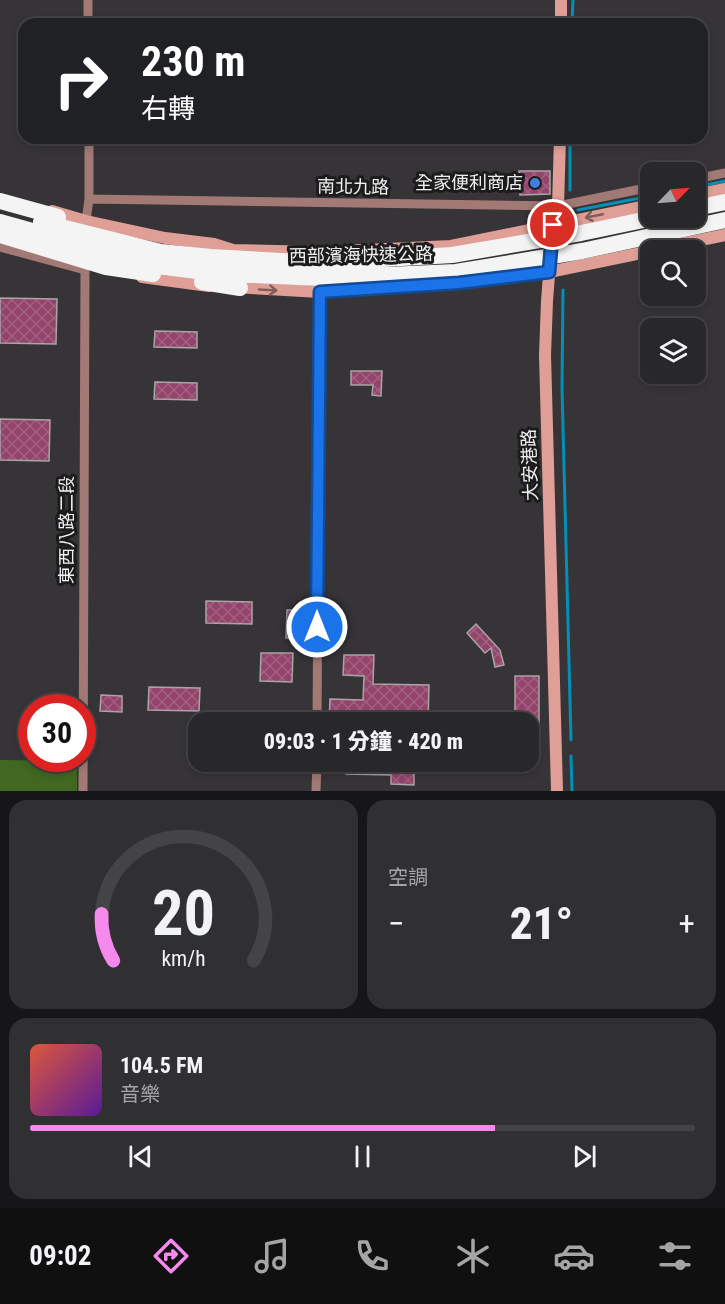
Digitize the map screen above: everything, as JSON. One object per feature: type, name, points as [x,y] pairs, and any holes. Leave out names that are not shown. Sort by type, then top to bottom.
[{"type":"highway","points":[[0,201],[131,237],[233,250]]},
{"type":"highway","points":[[706,206],[725,202]]},
{"type":"highway","name":"西部濱海快速公路","points":[[0,211],[159,259]]},
{"type":"highway","name":"西部濱海快速公路","points":[[0,222],[159,259],[211,257],[318,278],[456,272],[582,251],[725,220]]},
{"type":"highway","name":"西部濱海快速公路","points":[[318,278],[640,221]]},
{"type":"highway","points":[[0,235],[106,267],[240,288]]},
{"type":"street","points":[[88,0],[88,18]]},
{"type":"street","points":[[561,0],[561,18]]},
{"type":"street","points":[[86,221],[89,199],[88,144]]},
{"type":"street","name":"大安港路","points":[[557,791],[545,355],[553,225],[558,206],[560,144]]},
{"type":"street","points":[[706,177],[725,172]]},
{"type":"street","points":[[706,193],[725,189]]},
{"type":"street","name":"南北九路","points":[[89,199],[558,206],[640,190]]},
{"type":"street","points":[[0,196],[86,221],[165,238],[214,244],[233,250],[322,252],[450,246],[640,207]]},
{"type":"street","points":[[702,240],[725,235]]},
{"type":"street","points":[[0,247],[85,270],[240,288],[318,278],[459,283],[549,272],[640,253]]},
{"type":"street","name":"東西八路二段","points":[[83,791],[85,270]]},
{"type":"street","points":[[317,712],[318,278]]},
{"type":"street","points":[[316,772],[316,791]]},
{"type":"green space","points":[[0,760],[18,760],[18,772],[77,772],[77,791],[0,791]]},
{"type":"building","name":"全家便利商店","points":[[519,171],[550,171],[550,194],[520,195]]},
{"type":"building","points":[[0,298],[57,299],[56,344],[0,343]]},
{"type":"building","points":[[155,331],[197,332],[197,348],[154,347]]},
{"type":"building","points":[[351,371],[382,371],[381,396],[372,395],[373,385],[351,385]]},
{"type":"building","points":[[155,382],[197,383],[197,400],[154,399]]},
{"type":"building","points":[[0,419],[50,420],[49,461],[0,460]]},
{"type":"building","points":[[206,601],[252,602],[252,624],[206,623]]},
{"type":"building","points":[[287,610],[307,610],[306,639],[286,638]]},
{"type":"building","points":[[476,624],[500,650],[504,665],[495,667],[491,648],[485,653],[467,633]]},
{"type":"building","points":[[261,653],[293,653],[292,682],[260,681]]},
{"type":"building","points":[[344,655],[374,655],[373,684],[429,685],[428,712],[329,712],[330,699],[363,700],[364,676],[343,675]]},
{"type":"building","points":[[515,676],[539,676],[539,712],[515,712]]},
{"type":"building","points":[[149,687],[200,688],[199,711],[148,710]]},
{"type":"building","points":[[101,695],[122,696],[122,712],[100,711]]},
{"type":"building","points":[[346,772],[414,772],[414,785],[391,784],[391,775],[346,774]]},
{"type":"waterway","points":[[572,18],[573,0]]},
{"type":"waterway","points":[[570,146],[570,190]]},
{"type":"waterway","points":[[706,185],[725,181]]},
{"type":"waterway","points":[[578,210],[640,198]]},
{"type":"waterway","points":[[563,290],[562,388],[571,740]]},
{"type":"waterway","points":[[571,756],[572,791]]},
{"type":"place","name":"全家便利商店","points":[[535,183]]},
{"type":"route","points":[[317,627],[320,292],[459,283],[549,272],[553,225]]}]
